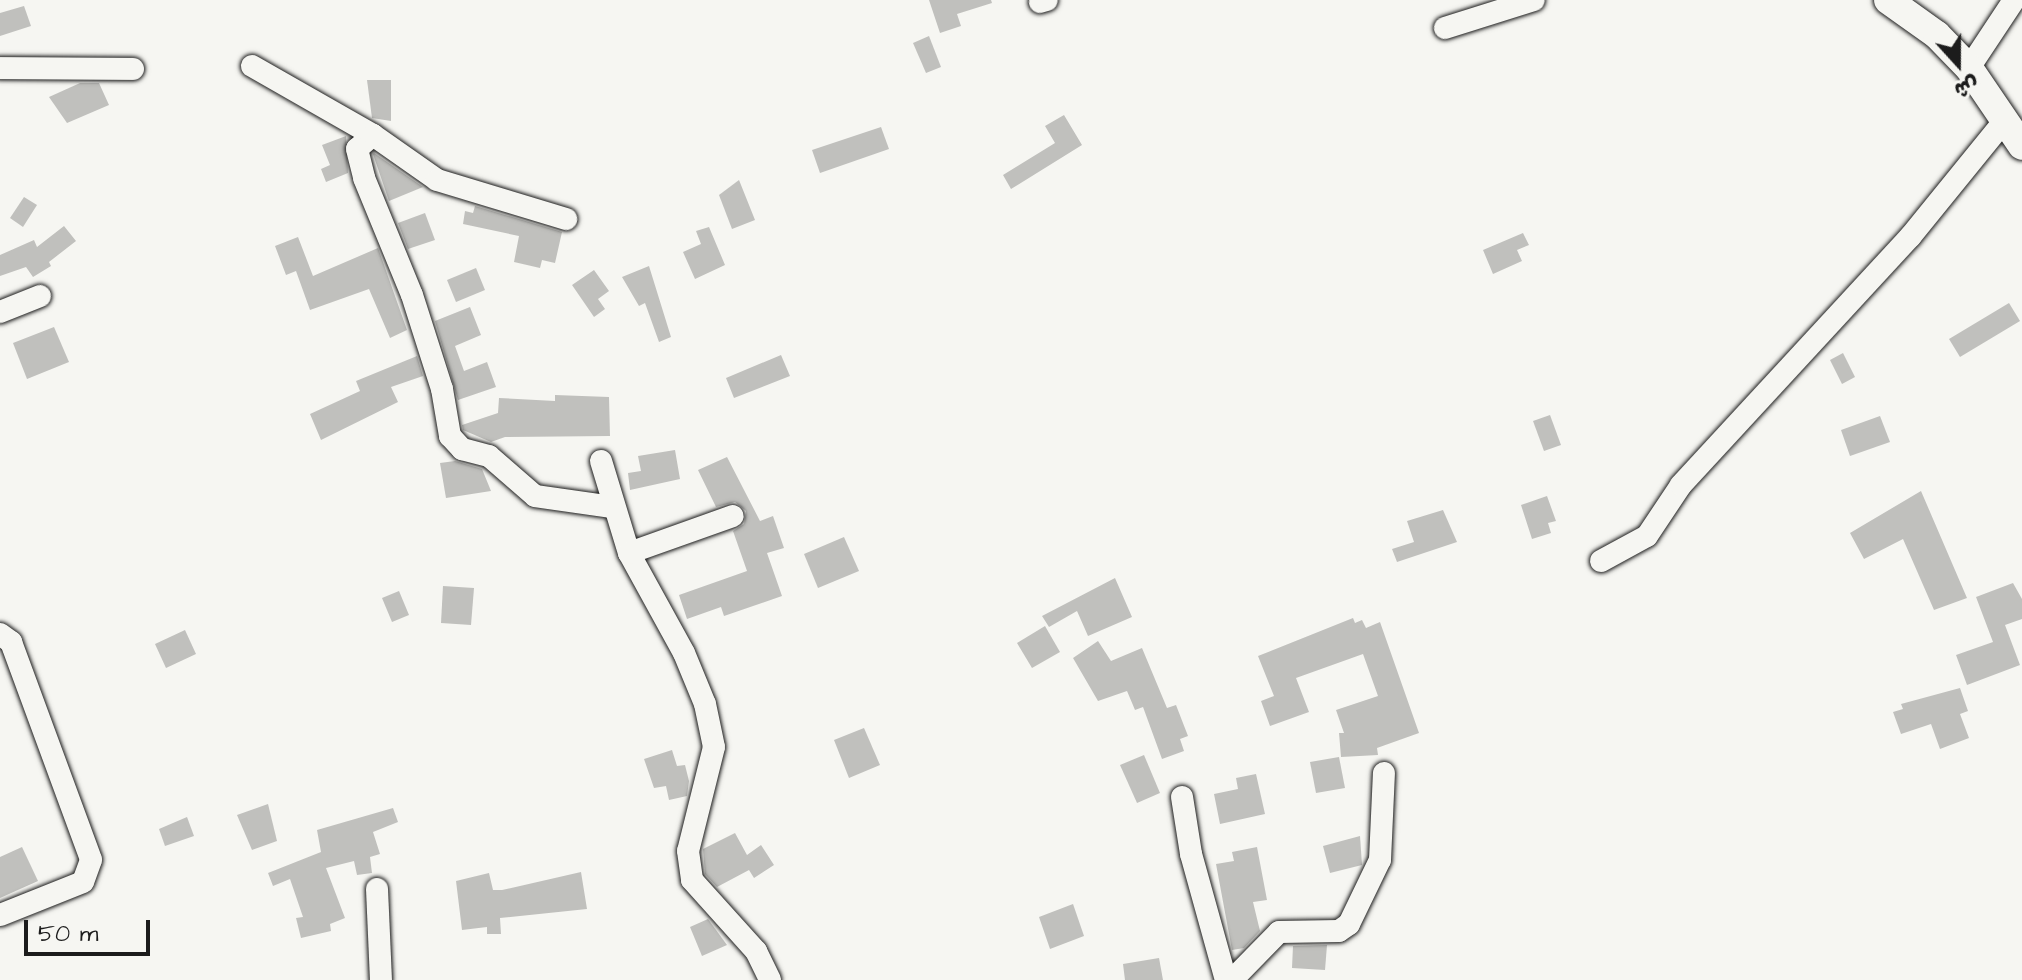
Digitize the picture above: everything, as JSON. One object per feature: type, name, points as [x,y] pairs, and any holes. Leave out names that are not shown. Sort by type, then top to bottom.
[{"type":"main road","points":[[1888,0],[1937,35],[1969,68],[2022,146]]},
{"type":"street","points":[[1445,28],[1534,0]]},
{"type":"street","points":[[1969,68],[2014,0]]},
{"type":"street","points":[[252,66],[373,135],[437,180],[566,219]]},
{"type":"street","points":[[0,68],[133,69]]},
{"type":"street","points":[[1601,561],[1647,536],[1681,485],[1910,237],[2006,119]]},
{"type":"street","points":[[373,135],[357,149],[364,178],[412,295],[442,389],[450,436],[462,449],[489,456],[535,496],[612,507]]},
{"type":"street","points":[[0,312],[40,296]]},
{"type":"street","points":[[601,461],[612,507],[629,553],[697,680],[714,747],[688,851],[692,880],[756,951],[770,980]]},
{"type":"street","points":[[629,553],[733,516]]},
{"type":"street","points":[[0,634],[11,642],[91,860],[83,882],[0,915]]},
{"type":"street","points":[[1232,980],[1279,932],[1339,931],[1349,924],[1380,860],[1384,773]]},
{"type":"street","points":[[1182,797],[1191,854],[1226,980]]},
{"type":"street","points":[[377,889],[381,980]]},
{"type":"building","points":[[929,0],[991,0],[992,3],[957,14],[961,26],[940,33]]},
{"type":"building","points":[[24,6],[31,26],[0,36],[0,13]]},
{"type":"building","points":[[929,36],[941,67],[926,73],[913,43]]},
{"type":"building","points":[[367,80],[391,80],[391,121],[372,118]]},
{"type":"building","points":[[80,83],[99,83],[109,105],[67,123],[49,97]]},
{"type":"building","points":[[1064,115],[1082,145],[1011,189],[1003,175],[1055,143],[1045,126]]},
{"type":"building","points":[[881,127],[889,149],[820,173],[812,150]]},
{"type":"building","points":[[346,136],[348,173],[326,182],[321,169],[330,165],[322,145]]},
{"type":"building","points":[[374,153],[423,187],[389,201]]},
{"type":"building","points":[[739,180],[755,220],[732,229],[719,195]]},
{"type":"building","points":[[24,197],[37,205],[23,227],[10,218]]},
{"type":"building","points":[[475,206],[562,232],[555,263],[542,260],[540,268],[514,262],[519,236],[463,224],[465,211],[473,213]]},
{"type":"building","points":[[425,213],[435,240],[408,249],[398,223]]},
{"type":"building","points":[[64,226],[76,241],[49,262],[51,266],[33,277],[26,267],[0,276],[0,255],[34,240],[37,247]]},
{"type":"building","points":[[709,227],[725,265],[695,279],[683,252],[701,244],[696,231]]},
{"type":"building","points":[[1523,233],[1529,245],[1517,250],[1522,261],[1493,274],[1483,250]]},
{"type":"building","points":[[298,237],[313,276],[378,248],[407,330],[390,338],[369,289],[310,310],[296,271],[286,275],[275,246]]},
{"type":"building","points":[[649,266],[671,337],[659,342],[645,303],[639,306],[622,277]]},
{"type":"building","points":[[476,268],[485,290],[456,302],[447,280]]},
{"type":"building","points":[[594,270],[609,291],[598,299],[605,309],[594,317],[572,285]]},
{"type":"building","points":[[2009,303],[2020,321],[1960,357],[1949,339]]},
{"type":"building","points":[[470,307],[481,335],[455,346],[464,371],[487,362],[496,387],[458,400],[435,321]]},
{"type":"building","points":[[54,327],[69,362],[27,379],[13,343]]},
{"type":"building","points":[[1843,353],[1855,377],[1842,384],[1830,360]]},
{"type":"building","points":[[781,355],[790,376],[734,398],[726,378]]},
{"type":"building","points":[[417,356],[423,376],[391,387],[398,402],[321,440],[310,414],[360,391],[356,381]]},
{"type":"building","points":[[555,395],[609,397],[610,436],[505,437],[491,442],[463,430],[462,425],[498,413],[499,398],[555,401]]},
{"type":"building","points":[[1550,415],[1561,445],[1544,451],[1533,421]]},
{"type":"building","points":[[1880,416],[1890,442],[1850,456],[1841,430]]},
{"type":"building","points":[[675,450],[680,479],[630,490],[628,473],[641,471],[638,456]]},
{"type":"building","points":[[727,457],[760,521],[773,516],[784,548],[767,553],[782,596],[724,616],[721,607],[687,619],[679,595],[747,571],[733,531],[744,524],[746,511],[735,502],[716,507],[698,470]]},
{"type":"building","points":[[455,461],[482,469],[491,491],[446,498],[440,463]]},
{"type":"building","points":[[1921,491],[1967,598],[1934,610],[1903,539],[1864,559],[1850,533]]},
{"type":"building","points":[[1547,496],[1556,521],[1548,523],[1551,533],[1532,539],[1521,505]]},
{"type":"building","points":[[1443,510],[1457,542],[1397,562],[1392,549],[1414,542],[1407,521]]},
{"type":"building","points":[[844,537],[859,571],[818,588],[804,554]]},
{"type":"building","points":[[1115,578],[1132,617],[1088,636],[1077,611],[1049,627],[1042,616]]},
{"type":"building","points":[[2013,583],[2022,599],[2022,619],[2005,625],[2020,665],[1967,685],[1956,655],[1993,642],[1976,597]]},
{"type":"building","points":[[443,586],[474,588],[471,625],[441,623]]},
{"type":"building","points":[[399,591],[409,615],[392,622],[382,598]]},
{"type":"building","points":[[1353,618],[1355,623],[1362,620],[1366,628],[1380,622],[1419,733],[1377,748],[1378,755],[1341,757],[1339,733],[1344,733],[1336,710],[1378,696],[1363,654],[1296,678],[1309,712],[1270,726],[1261,701],[1274,696],[1258,656]]},
{"type":"building","points":[[1045,626],[1060,652],[1032,668],[1017,643]]},
{"type":"building","points":[[185,630],[196,654],[166,668],[155,644]]},
{"type":"building","points":[[1098,641],[1111,661],[1142,648],[1167,708],[1176,705],[1188,736],[1180,739],[1184,751],[1162,759],[1143,707],[1135,710],[1127,691],[1098,701],[1073,658]]},
{"type":"building","points":[[1960,688],[1968,711],[1960,714],[1969,738],[1940,749],[1931,724],[1901,734],[1893,712],[1903,709],[1901,704]]},
{"type":"building","points":[[864,728],[880,765],[849,778],[834,740]]},
{"type":"building","points":[[672,750],[677,766],[685,765],[689,781],[687,796],[669,800],[666,786],[654,788],[644,759]]},
{"type":"building","points":[[1144,755],[1160,793],[1137,803],[1120,765]]},
{"type":"building","points":[[1339,757],[1345,788],[1316,793],[1310,762]]},
{"type":"building","points":[[1256,774],[1265,814],[1220,824],[1214,794],[1238,789],[1236,778]]},
{"type":"building","points":[[268,804],[277,841],[252,850],[237,815]]},
{"type":"building","points":[[393,808],[398,822],[373,832],[380,854],[370,857],[372,873],[357,875],[354,861],[326,868],[345,918],[330,924],[331,931],[301,938],[296,918],[303,917],[290,879],[273,886],[268,873],[321,852],[317,830]]},
{"type":"building","points":[[187,817],[194,836],[165,846],[159,829]]},
{"type":"building","points":[[735,833],[747,855],[761,845],[774,865],[754,878],[749,870],[717,887],[705,874],[703,849]]},
{"type":"building","points":[[1360,836],[1362,865],[1330,873],[1323,846]]},
{"type":"building","points":[[22,847],[38,881],[0,898],[0,857]]},
{"type":"building","points":[[1257,847],[1267,900],[1253,902],[1260,931],[1244,948],[1232,950],[1216,864],[1234,861],[1232,852]]},
{"type":"building","points":[[581,872],[587,909],[500,918],[501,934],[487,934],[487,927],[462,930],[456,881],[489,873],[493,890],[502,890]]},
{"type":"building","points":[[1073,904],[1084,936],[1050,949],[1039,917]]},
{"type":"building","points":[[708,919],[727,945],[702,956],[690,927]]},
{"type":"building","points":[[1327,945],[1325,970],[1292,968],[1293,946]]},
{"type":"building","points":[[1159,958],[1163,980],[1125,980],[1123,964]]}]
